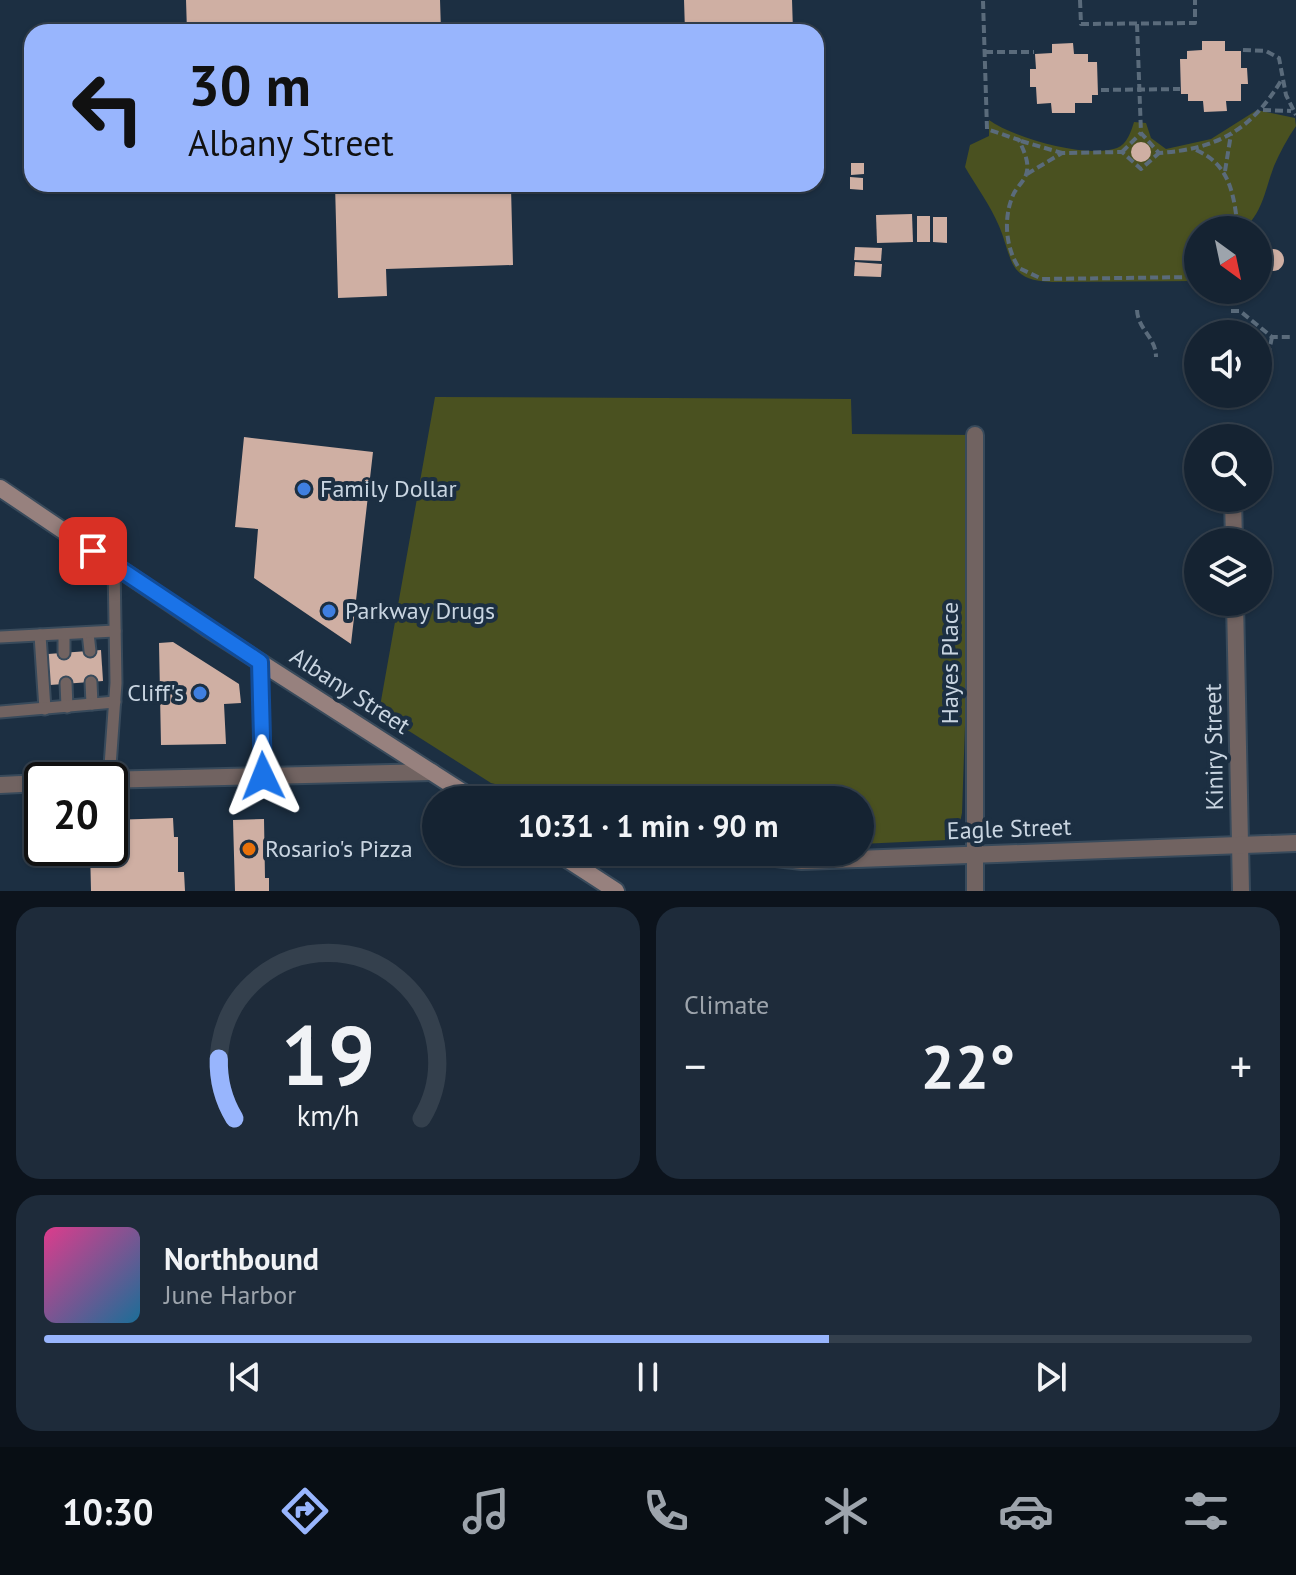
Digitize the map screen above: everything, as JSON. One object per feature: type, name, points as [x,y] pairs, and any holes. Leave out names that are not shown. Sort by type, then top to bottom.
[{"type":"street","name":"Hayes Place","points":[[975,435],[975,891]]},
{"type":"street","name":"Albany Street","points":[[0,488],[260,662],[454,786]]},
{"type":"street","name":"Kiniry Street","points":[[1235,616],[1241,891]]},
{"type":"street","points":[[128,780],[432,772]]},
{"type":"street","points":[[0,785],[24,784]]},
{"type":"street","name":"Eagle Street","points":[[874,858],[1296,843]]},
{"type":"street","points":[[578,866],[616,891]]},
{"type":"lane","points":[[110,762],[115,702],[114,565]]},
{"type":"lane","points":[[0,637],[115,631]]},
{"type":"lane","points":[[88,633],[90,651]]},
{"type":"lane","points":[[64,634],[64,653]]},
{"type":"lane","points":[[40,635],[45,709]]},
{"type":"lane","points":[[260,662],[263,776]]},
{"type":"lane","points":[[91,682],[92,704]]},
{"type":"lane","points":[[66,683],[67,707]]},
{"type":"lane","points":[[0,712],[115,702]]},
{"type":"path","points":[[1080,0],[1081,24],[1195,23],[1195,0]]},
{"type":"path","points":[[983,1],[987,129],[1062,153],[1122,152],[1141,169],[1159,153],[1196,150],[1231,134],[1263,110],[1282,79]]},
{"type":"path","points":[[1137,24],[1141,133],[1159,153]]},
{"type":"path","points":[[1243,50],[1271,53],[1279,58],[1282,79],[1294,113],[1263,110]]},
{"type":"path","points":[[985,52],[1034,52]]},
{"type":"path","points":[[1101,90],[1180,89]]},
{"type":"path","points":[[1122,152],[1141,133]]},
{"type":"path","points":[[1225,172],[1231,134]]},
{"type":"path","points":[[1019,140],[1028,166],[1027,174],[1012,199],[1007,219],[1011,253],[1025,273],[1042,279],[1184,277]]},
{"type":"path","points":[[1196,150],[1220,164],[1225,172],[1232,187],[1236,216]]},
{"type":"path","points":[[1027,174],[1062,153]]},
{"type":"path","points":[[1137,310],[1140,327],[1154,342],[1156,357]]},
{"type":"path","points":[[1231,311],[1240,311],[1251,320]]},
{"type":"path","points":[[1272,337],[1293,337]]},
{"type":"green space","points":[[1257,110],[1295,118],[1296,126],[1274,166],[1254,216],[1184,216],[1184,281],[1052,282],[1037,281],[1019,273],[995,218],[965,167],[970,145],[989,136],[989,120],[1033,140],[1088,151],[1117,148],[1126,141],[1134,122],[1146,123],[1151,138],[1166,149],[1211,139]]},
{"type":"green space","points":[[435,397],[851,399],[852,434],[975,435],[962,813],[958,832],[947,840],[874,843],[874,786],[503,786],[491,783],[379,712]]},
{"type":"building","points":[[186,0],[440,0],[441,24],[187,24]]},
{"type":"building","points":[[684,0],[792,0],[793,24],[685,24]]},
{"type":"building","points":[[1202,41],[1225,41],[1225,51],[1241,51],[1241,68],[1247,68],[1248,84],[1241,84],[1241,101],[1226,101],[1227,111],[1204,112],[1203,101],[1188,101],[1188,94],[1181,94],[1180,59],[1187,59],[1187,51],[1202,50]]},
{"type":"building","points":[[1073,43],[1074,54],[1088,54],[1088,62],[1097,62],[1098,95],[1092,95],[1092,103],[1075,103],[1075,113],[1052,113],[1051,103],[1037,104],[1036,87],[1030,87],[1030,69],[1036,69],[1035,54],[1052,53],[1052,44]]},
{"type":"building","points":[[1137,142],[1145,142],[1151,152],[1145,162],[1137,162],[1131,156],[1131,148]]},
{"type":"building","points":[[851,163],[864,163],[864,174],[851,175]]},
{"type":"building","points":[[850,177],[863,178],[863,190],[850,189]]},
{"type":"building","points":[[335,192],[511,192],[513,265],[386,269],[387,296],[338,298]]},
{"type":"building","points":[[912,214],[913,242],[877,243],[876,215]]},
{"type":"building","points":[[917,216],[930,216],[930,242],[917,242]]},
{"type":"building","points":[[933,217],[947,217],[947,243],[933,242]]},
{"type":"building","points":[[855,247],[882,248],[881,261],[854,260]]},
{"type":"building","points":[[1272,249],[1283,256],[1281,268],[1272,271]]},
{"type":"building","points":[[855,262],[882,264],[881,277],[854,276]]},
{"type":"building","points":[[244,437],[373,452],[351,644],[254,578],[258,529],[235,527]]},
{"type":"building","name":"Cliff's","points":[[173,642],[239,684],[241,703],[224,704],[226,744],[161,745],[159,643]]},
{"type":"building","points":[[101,650],[103,681],[50,685],[48,654]]},
{"type":"building","points":[[173,818],[174,837],[178,837],[178,872],[184,872],[185,891],[91,891],[90,866],[128,866],[128,819]]},
{"type":"building","name":"Rosario's Pizza","points":[[264,819],[265,878],[269,878],[269,891],[235,891],[233,820]]},
{"type":"place","name":"Family Dollar","points":[[304,489]]},
{"type":"place","name":"Parkway Drugs","points":[[329,611]]},
{"type":"place","name":"Cliff's","points":[[200,693]]},
{"type":"place","name":"Rosario's Pizza","points":[[249,849]]},
{"type":"route","points":[[93,551],[260,662],[263,776]]}]
